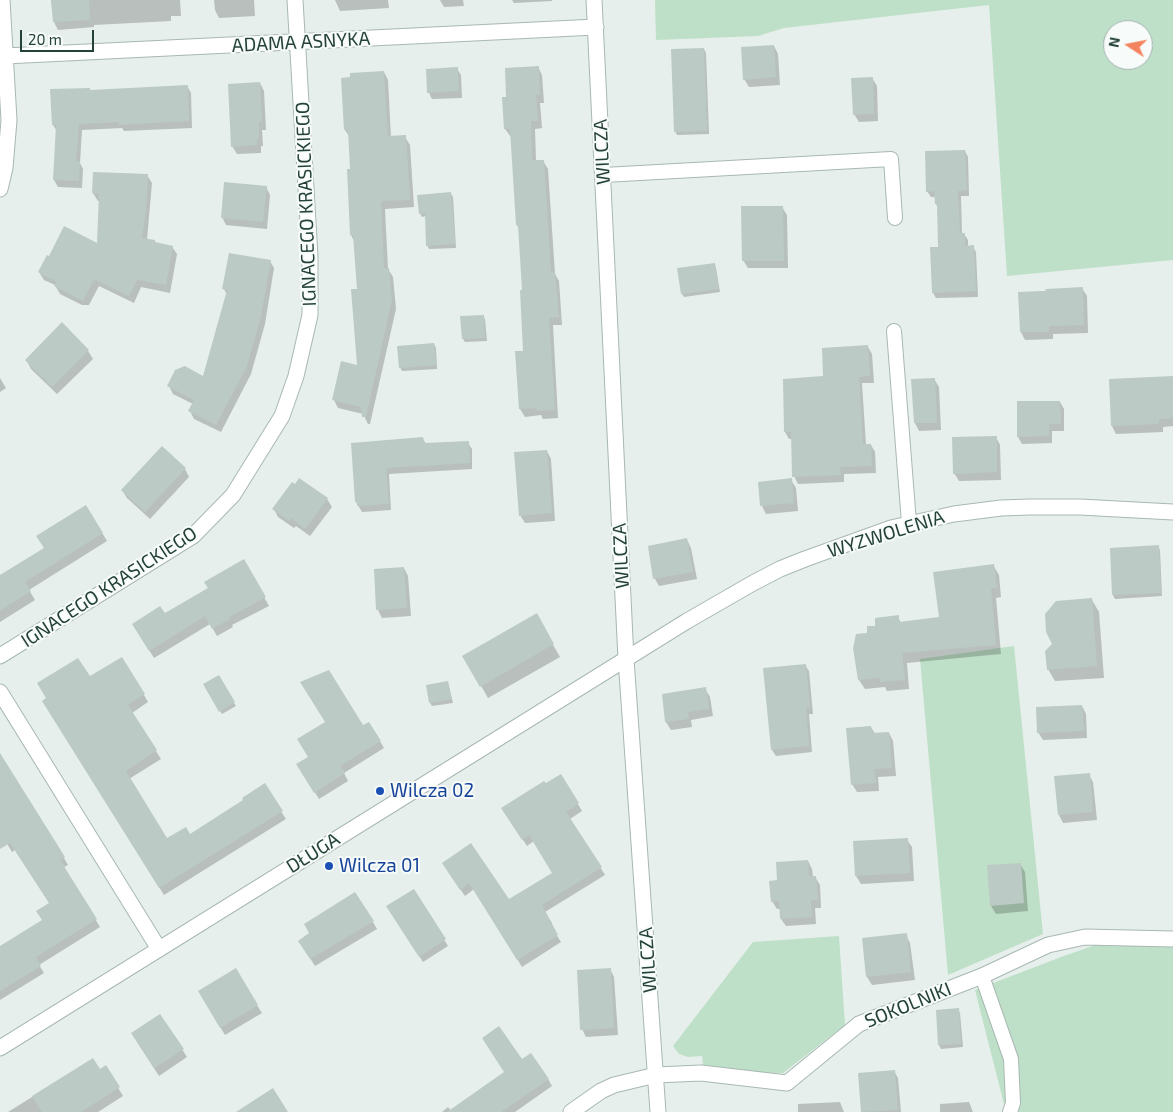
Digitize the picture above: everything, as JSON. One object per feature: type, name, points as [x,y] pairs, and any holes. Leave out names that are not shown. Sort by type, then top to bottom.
[{"type":"street","points":[[0,189],[5,168],[9,120],[2,0]]},
{"type":"street","name":"IGNACEGO KRASICKIEGO","points":[[0,656],[193,536],[233,496],[282,416],[296,376],[310,315],[310,257],[296,0]]},
{"type":"street","name":"WILCZA","points":[[594,0],[604,175],[626,659],[658,1112]]},
{"type":"street","name":"ADAMA ASNYKA","points":[[6,56],[596,27]]},
{"type":"street","name":"WYZWOLENIA","points":[[626,659],[726,598],[780,570],[860,539],[909,523],[954,514],[1001,508],[1080,507],[1173,512]]},
{"type":"street","name":"DŁUGA","points":[[0,1048],[626,659]]},
{"type":"street","points":[[0,692],[159,949]]},
{"type":"street","name":"SOKOLNIKI","points":[[571,1112],[601,1091],[614,1085],[656,1075],[701,1073],[787,1083],[859,1024],[982,976],[1048,945],[1085,937],[1173,939]]},
{"type":"lane","points":[[604,175],[891,159],[895,218]]},
{"type":"lane","points":[[894,331],[909,523]]},
{"type":"lane","points":[[982,976],[1011,1059],[1013,1103],[1010,1112]]},
{"type":"green space","points":[[655,0],[1173,0],[1173,260],[1007,276],[989,5],[784,28],[758,36],[656,40]]},
{"type":"green space","points":[[1014,646],[1043,934],[948,975],[920,659]]},
{"type":"green space","points":[[839,936],[845,1025],[783,1073],[731,1072],[703,1065],[702,1056],[688,1057],[679,1054],[673,1046],[753,942]]},
{"type":"green space","points":[[1098,944],[1173,947],[1173,1112],[1006,1112],[975,990]]},
{"type":"building","points":[[51,0],[89,0],[90,20],[53,22]]},
{"type":"building","points":[[774,45],[776,77],[743,80],[741,47]]},
{"type":"building","points":[[704,48],[707,131],[674,132],[671,49]]},
{"type":"building","points":[[539,66],[540,95],[536,95],[538,121],[531,121],[532,160],[544,160],[551,272],[555,272],[559,317],[549,318],[555,410],[537,411],[536,408],[519,409],[515,351],[523,351],[520,290],[522,290],[510,129],[504,129],[502,97],[506,97],[505,68]]},
{"type":"building","points":[[458,67],[459,91],[427,93],[426,69]]},
{"type":"building","points":[[384,71],[388,136],[406,135],[410,200],[381,201],[384,268],[389,268],[392,300],[366,417],[362,417],[361,407],[332,400],[341,361],[357,365],[351,289],[357,289],[353,235],[350,235],[347,169],[350,169],[348,130],[344,130],[341,78],[350,77],[350,73]]},
{"type":"building","points":[[873,77],[874,114],[853,115],[851,78]]},
{"type":"building","points":[[260,82],[262,122],[259,122],[257,145],[231,147],[228,84]]},
{"type":"building","points":[[188,85],[189,121],[119,125],[119,122],[79,124],[76,161],[80,161],[79,181],[53,180],[56,125],[52,125],[50,89],[90,88],[90,90]]},
{"type":"building","points":[[965,150],[967,190],[958,191],[960,233],[965,233],[965,246],[974,245],[976,291],[932,293],[930,247],[938,247],[937,204],[935,204],[934,191],[926,192],[925,151]]},
{"type":"building","points":[[93,172],[148,174],[142,238],[173,246],[166,285],[137,280],[129,296],[94,279],[83,301],[54,286],[57,282],[38,272],[47,255],[49,256],[64,226],[97,243],[99,194],[92,193]]},
{"type":"building","points":[[224,182],[267,186],[263,222],[221,218]]},
{"type":"building","points":[[451,192],[455,244],[426,246],[425,213],[419,214],[417,195]]},
{"type":"building","points":[[741,206],[783,206],[784,261],[742,261]]},
{"type":"building","points":[[229,253],[271,260],[261,316],[247,366],[216,425],[188,411],[194,400],[167,386],[175,370],[185,366],[203,376],[227,290],[222,289]]},
{"type":"building","points":[[715,263],[719,289],[681,294],[677,268]]},
{"type":"building","points":[[1083,287],[1084,325],[1049,326],[1049,332],[1020,332],[1018,292]]},
{"type":"building","points":[[484,315],[485,338],[462,339],[460,316]]},
{"type":"building","points":[[62,322],[89,350],[52,387],[25,360]]},
{"type":"building","points":[[434,343],[436,365],[399,368],[397,346]]},
{"type":"building","points":[[868,345],[870,376],[859,377],[863,444],[871,444],[872,466],[840,467],[841,475],[792,477],[791,432],[784,432],[783,379],[823,376],[822,348]]},
{"type":"building","points":[[1173,376],[1173,418],[1159,419],[1159,424],[1111,426],[1109,379]]},
{"type":"building","points":[[935,378],[937,423],[914,423],[911,379]]},
{"type":"building","points":[[1017,401],[1060,401],[1061,424],[1049,424],[1049,436],[1017,437]]},
{"type":"building","points":[[997,436],[997,472],[953,474],[952,437]]},
{"type":"building","points":[[423,437],[424,443],[469,441],[470,463],[386,468],[389,504],[357,506],[357,502],[355,502],[351,443]]},
{"type":"building","points":[[162,446],[186,468],[145,512],[121,490]]},
{"type":"building","points":[[547,450],[552,513],[519,516],[514,452]]},
{"type":"building","points":[[299,478],[328,498],[305,529],[291,518],[289,521],[272,509],[292,482],[295,484]]},
{"type":"building","points":[[792,478],[794,503],[760,506],[758,482]]},
{"type":"building","points":[[86,505],[103,533],[25,582],[31,591],[0,611],[0,575],[44,548],[36,536]]},
{"type":"building","points":[[687,538],[693,572],[653,579],[648,546]]},
{"type":"building","points":[[1159,545],[1161,593],[1112,595],[1110,548]]},
{"type":"building","points":[[244,559],[266,597],[229,617],[230,619],[212,629],[205,616],[149,651],[132,624],[160,606],[165,613],[208,588],[204,582]]},
{"type":"building","points":[[994,564],[997,588],[991,588],[996,645],[902,653],[905,680],[880,682],[880,678],[858,680],[853,648],[856,634],[867,633],[867,626],[875,626],[875,618],[899,615],[899,622],[939,617],[933,572]]},
{"type":"building","points":[[404,567],[407,608],[376,610],[374,569]]},
{"type":"building","points":[[1092,598],[1097,666],[1047,670],[1045,651],[1052,644],[1046,632],[1045,614],[1056,601]]},
{"type":"building","points":[[537,613],[554,644],[480,687],[462,656]]},
{"type":"building","points":[[122,657],[145,694],[128,705],[157,750],[126,771],[167,838],[186,827],[190,834],[243,800],[242,798],[265,783],[283,811],[159,888],[42,701],[46,698],[37,683],[78,658],[90,676]]},
{"type":"building","points":[[806,664],[810,707],[806,708],[809,746],[771,750],[763,668]]},
{"type":"building","points":[[329,670],[363,725],[369,722],[381,741],[340,766],[345,773],[314,793],[296,764],[308,757],[297,739],[325,722],[300,682]]},
{"type":"building","points":[[219,675],[235,702],[219,712],[203,684]]},
{"type":"building","points":[[448,681],[452,699],[429,703],[426,685]]},
{"type":"building","points":[[706,687],[709,709],[688,712],[689,719],[665,722],[662,694]]},
{"type":"building","points":[[1082,705],[1084,731],[1037,733],[1036,707]]},
{"type":"building","points":[[871,726],[872,733],[889,732],[892,768],[874,769],[876,783],[851,785],[846,728]]},
{"type":"building","points":[[0,753],[65,857],[60,860],[97,919],[36,957],[41,966],[0,991],[0,946],[42,920],[36,911],[49,903],[10,843],[0,849]]},
{"type":"building","points":[[1090,773],[1093,812],[1058,815],[1054,776]]},
{"type":"building","points":[[561,774],[579,803],[566,812],[602,867],[542,905],[558,935],[517,960],[469,883],[460,890],[442,863],[471,843],[509,899],[552,873],[529,835],[522,840],[501,808],[544,781],[546,783]]},
{"type":"building","points":[[908,838],[910,873],[855,876],[853,841]]},
{"type":"building","points":[[808,860],[809,876],[816,876],[818,900],[811,900],[812,917],[780,919],[779,901],[771,902],[769,881],[777,880],[776,862]]},
{"type":"building","points":[[1021,863],[1024,903],[990,906],[987,865]]},
{"type":"building","points":[[414,889],[446,939],[419,957],[386,906]]},
{"type":"building","points":[[355,892],[374,921],[310,959],[298,941],[309,933],[304,924]]},
{"type":"building","points":[[907,933],[911,972],[866,977],[862,938]]},
{"type":"building","points":[[236,968],[258,1005],[220,1028],[198,991]]},
{"type":"building","points":[[611,968],[614,1028],[580,1030],[577,970]]},
{"type":"building","points":[[959,1008],[961,1044],[938,1045],[936,1010]]},
{"type":"building","points":[[160,1014],[184,1049],[154,1068],[131,1033]]},
{"type":"building","points":[[499,1026],[522,1059],[531,1053],[549,1079],[501,1112],[447,1112],[504,1072],[482,1038]]},
{"type":"building","points":[[93,1058],[100,1069],[106,1065],[120,1087],[81,1112],[42,1112],[32,1096]]},
{"type":"building","points":[[895,1070],[898,1110],[861,1112],[858,1073]]},
{"type":"building","points":[[273,1088],[288,1112],[236,1112]]},
{"type":"place","name":"Wilcza 02","points":[[380,791]]},
{"type":"place","name":"Wilcza 01","points":[[329,866]]}]
